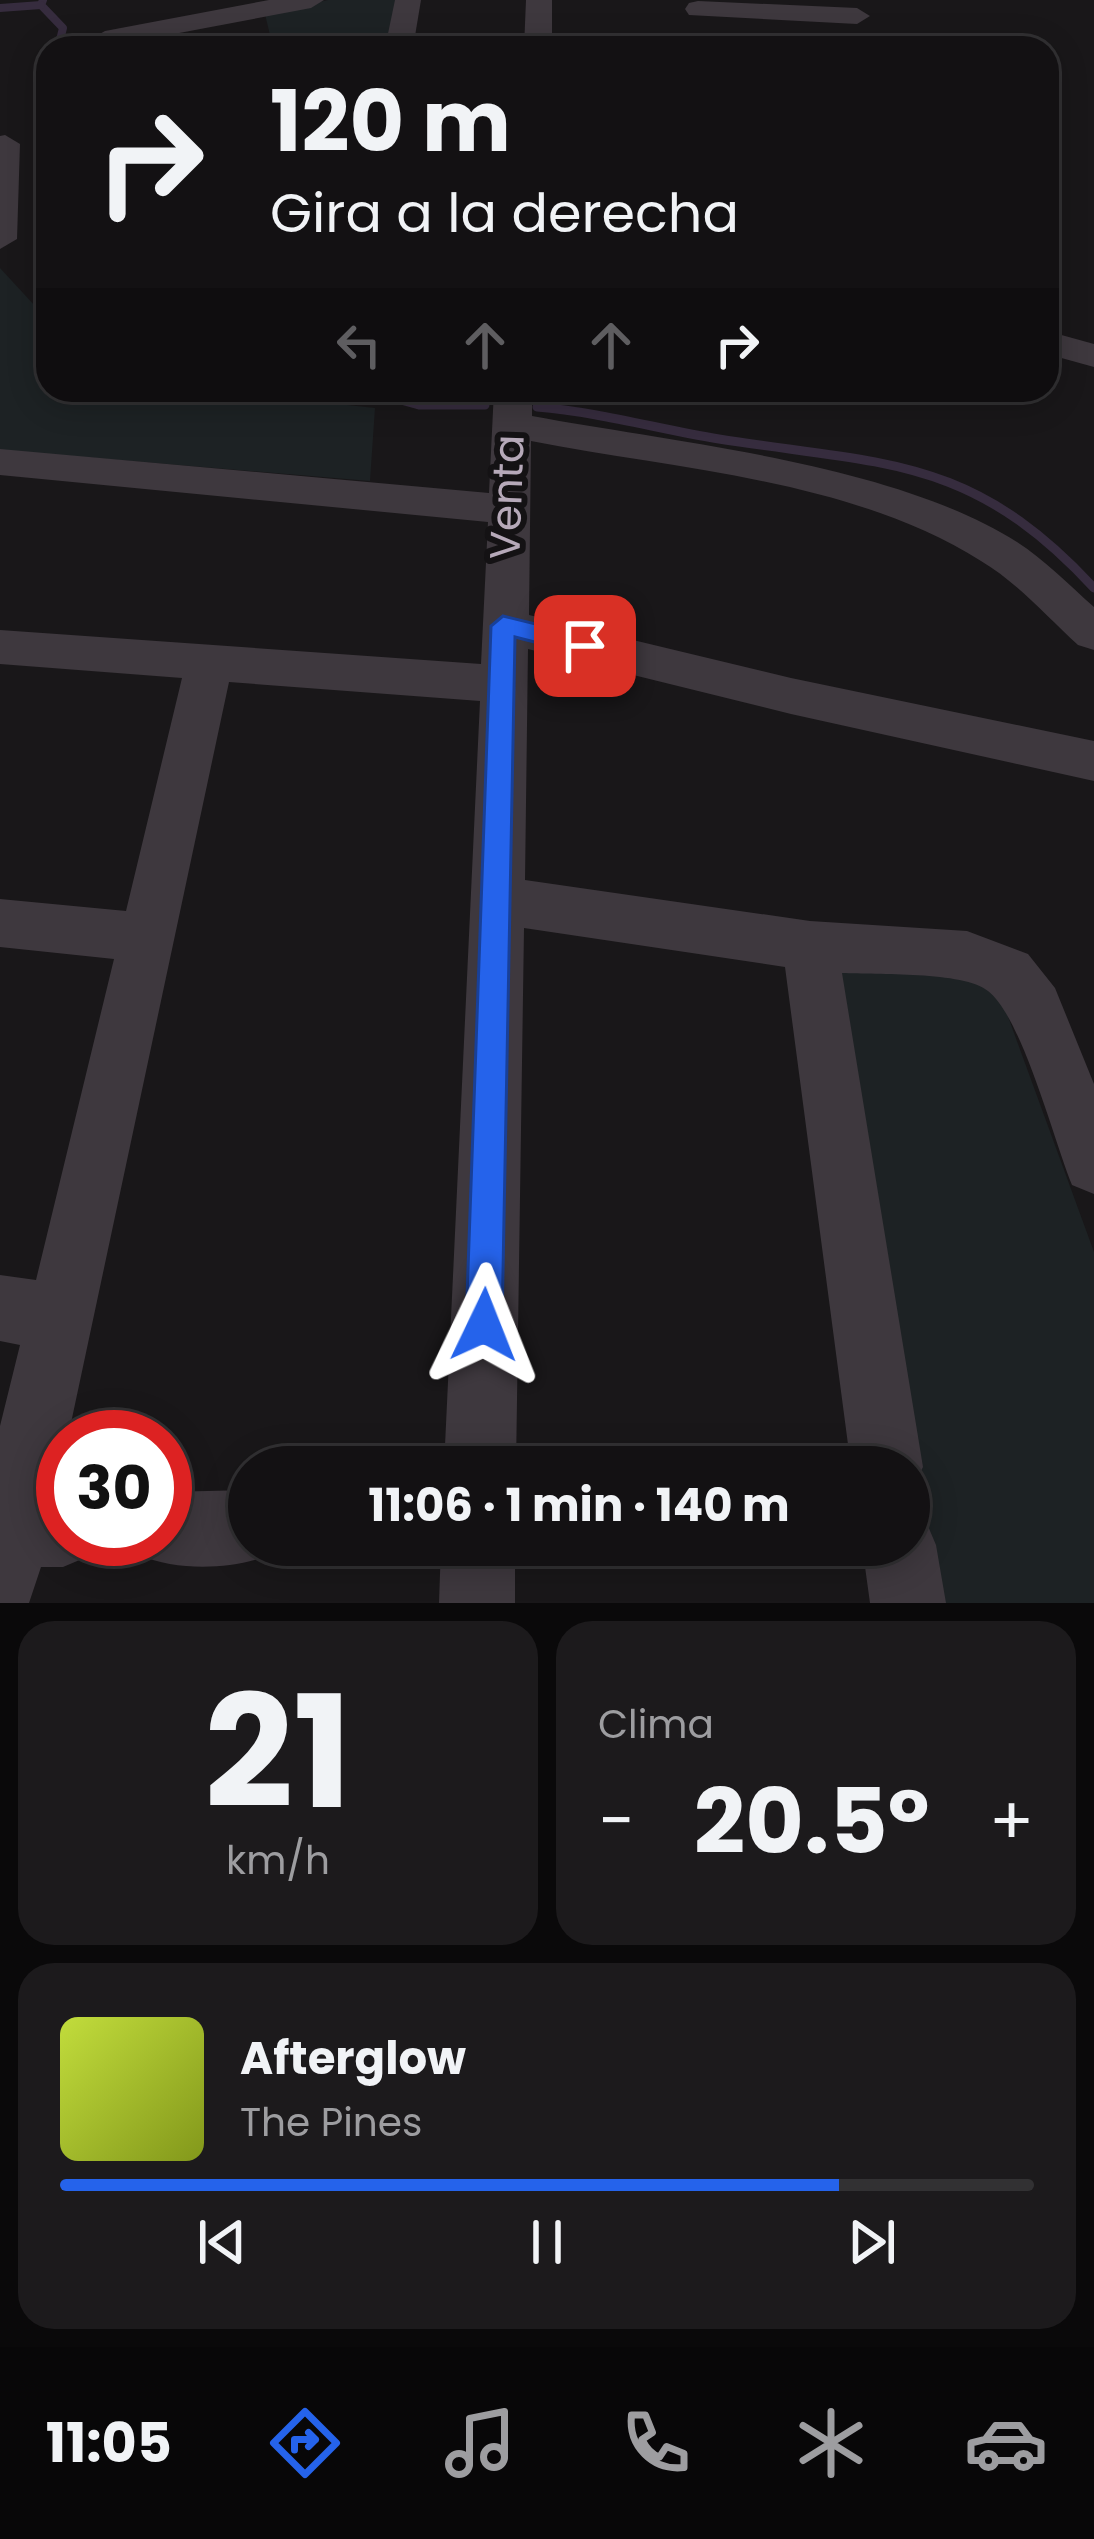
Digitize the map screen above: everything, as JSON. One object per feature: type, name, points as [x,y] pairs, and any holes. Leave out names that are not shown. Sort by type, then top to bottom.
[{"type":"street","points":[[104,35],[255,21],[311,0]]},
{"type":"street","points":[[401,36],[408,0]]},
{"type":"street","points":[[538,36],[539,0]]},
{"type":"street","points":[[700,36],[697,4],[854,8]]},
{"type":"street","points":[[0,145],[5,144],[0,239]]},
{"type":"street","points":[[1059,346],[1094,356]]},
{"type":"street","points":[[511,407],[884,501],[992,547],[1094,633]]},
{"type":"street","name":"Venta","points":[[481,1446],[511,407]]},
{"type":"street","points":[[0,462],[506,509]]},
{"type":"street","points":[[503,626],[791,696],[1094,761]]},
{"type":"street","points":[[0,647],[501,684]]},
{"type":"street","points":[[19,1544],[29,1313],[146,938],[209,665]]},
{"type":"street","points":[[495,900],[809,946],[968,956],[1008,972],[1035,1006],[1094,1163]]},
{"type":"street","points":[[0,923],[146,938]]},
{"type":"street","points":[[809,946],[884,1446]]},
{"type":"street","points":[[192,1528],[228,1528]]},
{"type":"street","points":[[477,1603],[478,1566]]},
{"type":"street","points":[[902,1566],[908,1603]]},
{"type":"shaded area","points":[[328,0],[400,0],[392,36],[270,36],[265,14]]},
{"type":"shaded area","points":[[0,268],[36,307],[36,402],[320,402],[375,408],[370,481],[0,450]]},
{"type":"shaded area","points":[[828,961],[995,981],[1094,1252],[1094,1603],[931,1603],[925,1566],[930,1566],[930,1446],[906,1446]]},
{"type":"waterway","points":[[41,5],[43,0]]},
{"type":"waterway","points":[[0,8],[41,5]]},
{"type":"waterway","points":[[41,5],[63,28],[61,36]]},
{"type":"waterway","points":[[408,402],[485,405]]},
{"type":"waterway","points":[[537,407],[923,473],[1007,512],[1094,588]]},
{"type":"route","points":[[484,1325],[503,626],[585,646]]}]
